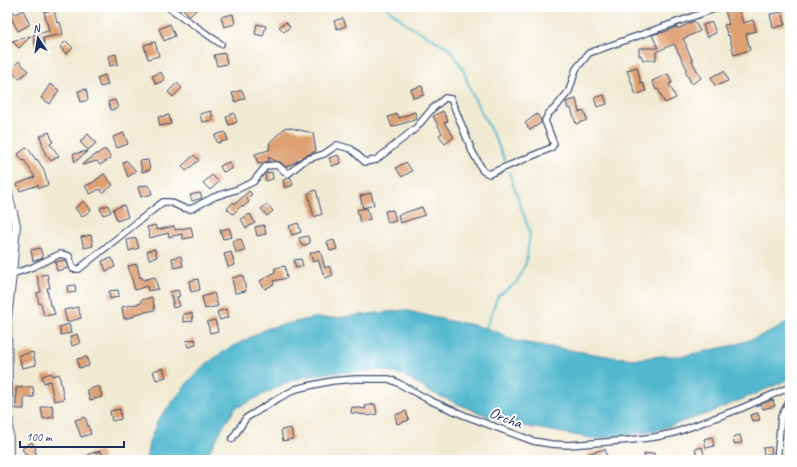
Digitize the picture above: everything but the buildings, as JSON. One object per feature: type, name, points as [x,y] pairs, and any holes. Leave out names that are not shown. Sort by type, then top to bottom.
[{"type":"main road","points":[[7,190],[16,225],[7,318]]},
{"type":"main road","points":[[7,324],[9,460]]},
{"type":"street","points":[[168,7],[221,44]]},
{"type":"street","points":[[12,274],[33,267],[60,254],[69,256],[73,269],[79,269],[163,202],[170,202],[183,208],[191,209],[214,197],[253,182],[266,166],[277,165],[288,174],[305,160],[324,154],[337,145],[351,148],[365,162],[376,160],[416,128],[432,108],[445,98],[451,99],[472,151],[483,171],[489,174],[551,148],[554,144],[545,122],[548,114],[569,91],[576,69],[589,54],[720,7]]},
{"type":"street","name":"Orcha","points":[[232,439],[246,418],[279,398],[296,389],[332,380],[389,380],[396,382],[431,401],[466,416],[533,441],[569,445],[655,437],[674,433],[742,408],[790,387]]},
{"type":"street","points":[[777,460],[781,417],[790,403]]},
{"type":"water","points":[[404,310],[496,331],[515,341],[613,357],[637,359],[660,356],[683,356],[734,345],[777,329],[790,320],[790,379],[712,412],[655,431],[596,439],[507,423],[430,392],[403,375],[381,370],[321,374],[292,380],[236,408],[204,460],[146,460],[149,443],[158,420],[189,381],[206,364],[226,350],[268,328],[312,318],[336,318]]},
{"type":"waterway","points":[[386,7],[408,25],[449,48],[463,69],[471,92],[497,142],[505,161]]},
{"type":"waterway","points":[[486,328],[498,296],[516,283],[526,263],[530,233],[509,172]]}]
